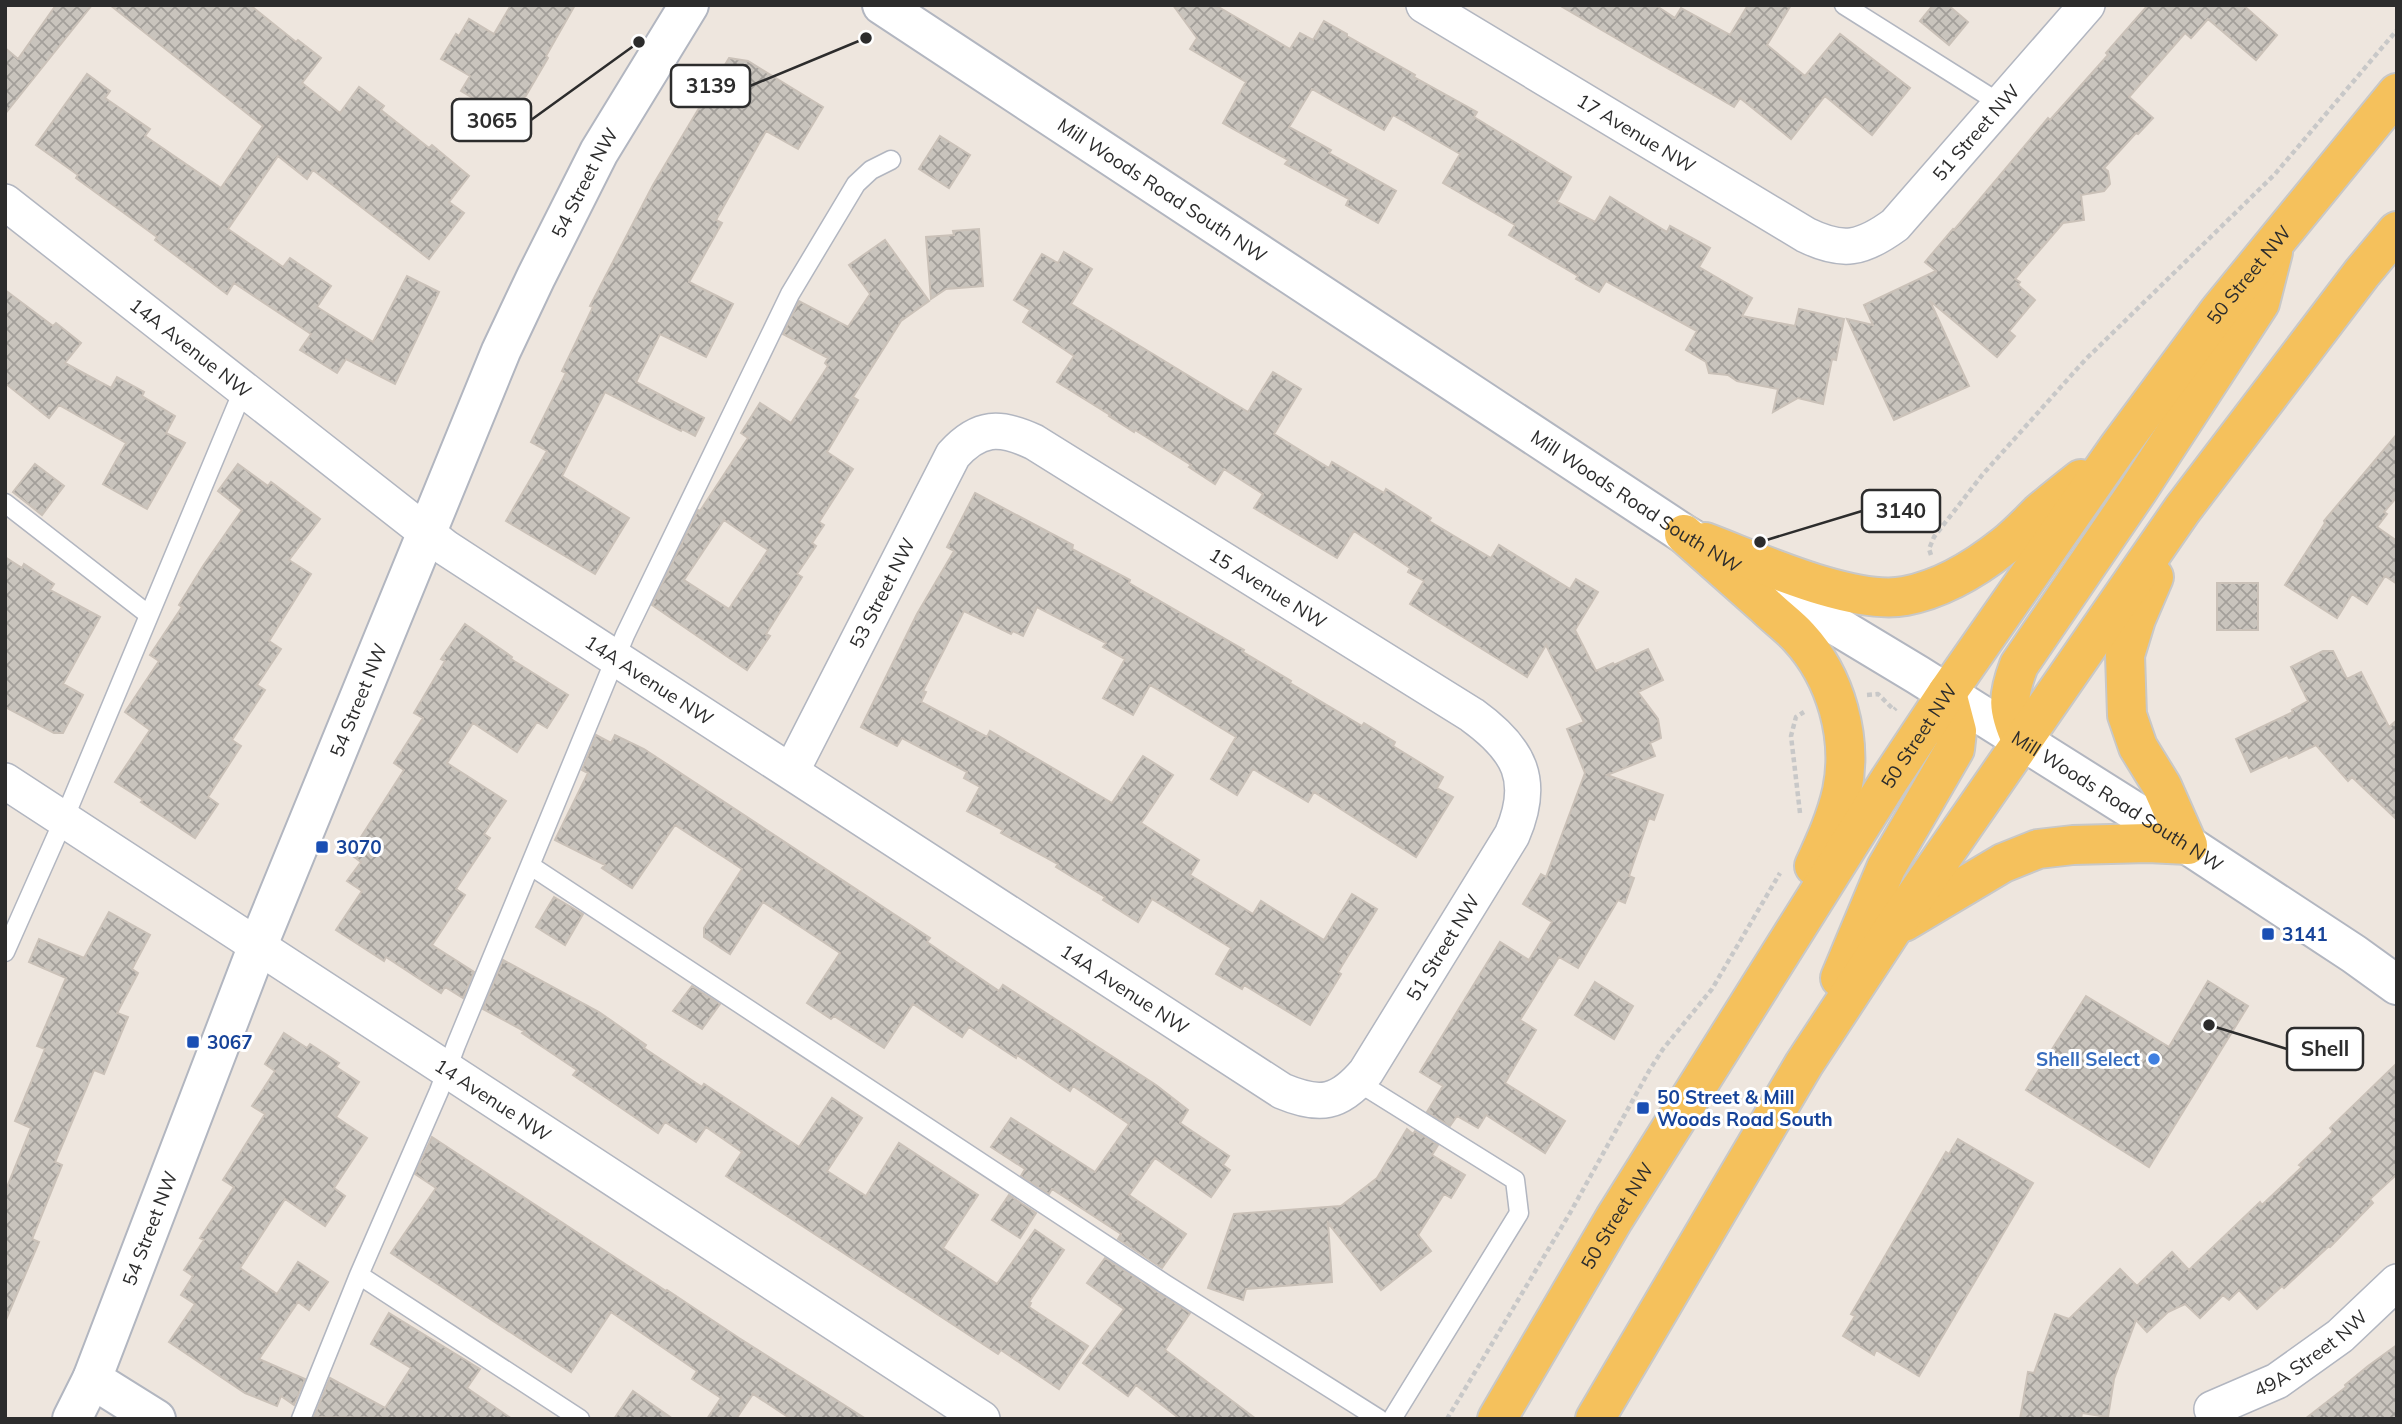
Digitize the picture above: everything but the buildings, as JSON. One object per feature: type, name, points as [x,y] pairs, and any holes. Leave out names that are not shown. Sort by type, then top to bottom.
[{"type":"main road","name":"50 Street NW","points":[[1497,1419],[1614,1219],[1890,779],[1947,693],[2117,449],[2219,311],[2397,93]]},
{"type":"main road","points":[[1595,1419],[1804,1064],[1894,928],[2182,510],[2397,231]]},
{"type":"main road","points":[[2021,740],[2010,716],[2013,681],[2019,665],[2139,489],[2260,303],[2277,237]]},
{"type":"main road","points":[[1684,534],[1812,582],[1870,597],[1904,596],[1943,585],[1982,562],[2007,544],[2040,512],[2117,449]]},
{"type":"main road","points":[[1894,928],[2003,863],[2038,849],[2148,843],[2188,845],[2162,786],[2138,747],[2127,715],[2124,693],[2125,655],[2182,510]]},
{"type":"main road","points":[[1684,534],[1800,637],[1830,683],[1840,716],[1844,746],[1842,790],[1826,840],[1746,1008]]},
{"type":"main road","points":[[1804,1064],[1886,869],[1955,749],[1957,732],[1947,693]]},
{"type":"street","name":"54 Street NW","points":[[72,1419],[92,1379],[258,945],[501,351],[574,200],[621,114],[689,5]]},
{"type":"street","name":"Mill Woods Road South NW","points":[[883,5],[1684,534],[1947,693],[2188,845],[2397,985]]},
{"type":"street","name":"17 Avenue NW","points":[[1424,5],[1806,235],[1827,245],[1854,246]]},
{"type":"street","name":"51 Street NW","points":[[1854,246],[1877,238],[1895,225],[2087,5]]},
{"type":"street","name":"14A Avenue NW","points":[[5,202],[446,548],[1282,1091],[1312,1102],[1344,1091]]},
{"type":"street","name":"53 Street NW","points":[[791,772],[953,454],[975,435],[989,431]]},
{"type":"street","name":"15 Avenue NW","points":[[989,431],[1021,436],[1034,442],[1472,715],[1492,729],[1509,747],[1518,764],[1521,778]]},
{"type":"street","name":"51 Street NW","points":[[1344,1091],[1373,1060],[1512,835],[1521,814],[1524,796],[1521,778]]},
{"type":"street","name":"14 Avenue NW","points":[[5,780],[982,1419]]},
{"type":"street","name":"49A Street NW","points":[[2212,1409],[2277,1381],[2340,1336],[2397,1282]]},
{"type":"street","points":[[92,1379],[156,1419]]},
{"type":"lane","points":[[1844,5],[2001,104]]},
{"type":"lane","points":[[302,1419],[359,1275],[531,866],[614,657],[790,294],[856,184],[871,170],[891,160]]},
{"type":"lane","points":[[5,952],[64,819],[244,388]]},
{"type":"lane","points":[[5,502],[149,615]]},
{"type":"lane","points":[[531,866],[1164,1284],[1379,1419]]},
{"type":"lane","points":[[1344,1091],[1515,1180],[1519,1213],[1392,1419]]},
{"type":"lane","points":[[359,1275],[580,1419]]},
{"type":"path","points":[[1931,556],[1929,550],[1934,537],[1983,474],[2085,360],[2275,174],[2397,30]]},
{"type":"path","points":[[1862,696],[1878,694],[1894,710],[1900,702]]},
{"type":"path","points":[[1800,820],[1791,736],[1796,717],[1809,710]]},
{"type":"path","points":[[1447,1419],[1570,1213],[1649,1071],[1663,1049],[1712,989],[1782,869]]},
{"type":"place","name":"3139","points":[[866,38]]},
{"type":"place","name":"3065","points":[[639,42]]},
{"type":"place","name":"3140","points":[[1760,542]]},
{"type":"place","name":"3070","points":[[322,847]]},
{"type":"place","name":"3141","points":[[2268,934]]},
{"type":"place","name":"Shell","points":[[2209,1025]]},
{"type":"place","name":"3067","points":[[193,1042]]},
{"type":"place","name":"Shell Select","points":[[2154,1059]]},
{"type":"place","name":"50 Street & Mill Woods Road South","points":[[1643,1108]]}]
